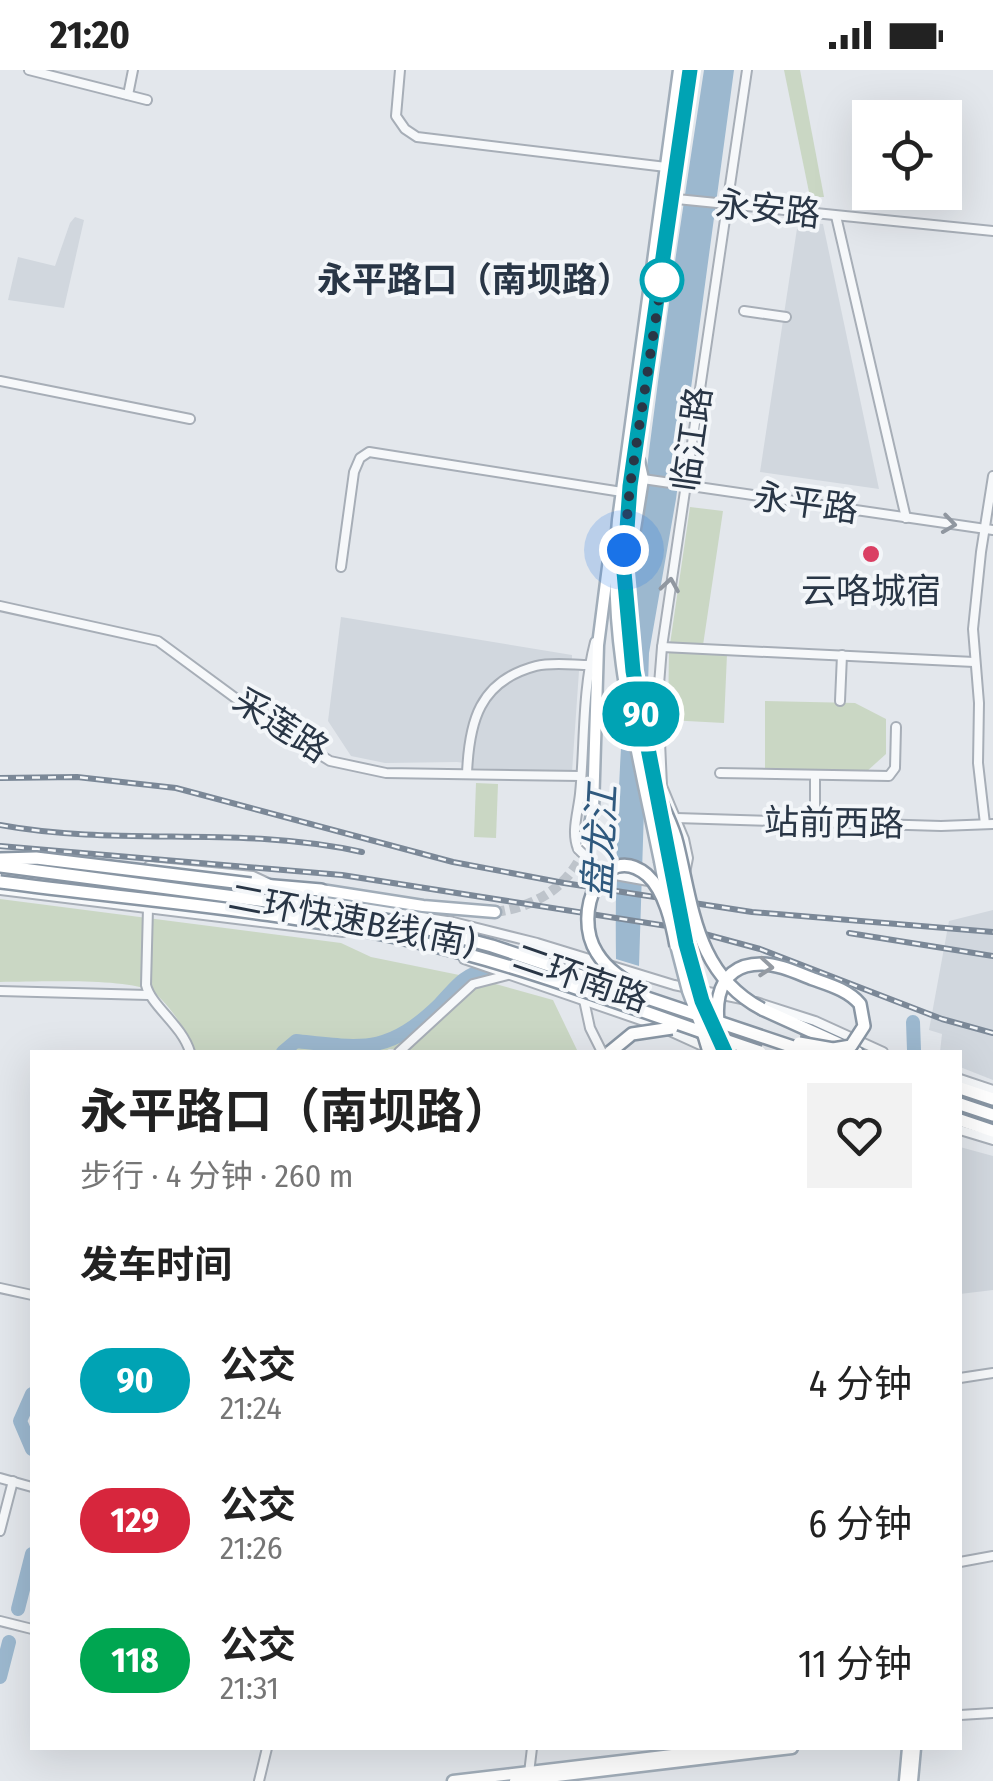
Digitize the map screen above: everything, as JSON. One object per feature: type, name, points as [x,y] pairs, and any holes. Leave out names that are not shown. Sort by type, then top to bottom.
[{"type":"highway","points":[[655,784],[676,839],[699,940],[718,974],[753,1005],[853,1050]]},
{"type":"highway","points":[[0,863],[36,858],[321,890]]},
{"type":"highway","name":"二环快速B线(南)","points":[[0,863],[413,925],[514,954],[799,1050]]},
{"type":"highway","points":[[676,946],[658,892],[643,872],[617,869],[596,884],[586,918],[590,941],[603,962],[651,996],[696,1016],[711,1050]]},
{"type":"highway","points":[[0,880],[324,924],[410,940],[487,961],[757,1050]]},
{"type":"highway","points":[[724,1050],[715,1018],[717,999],[728,977],[747,966],[776,966],[844,992],[860,1004],[865,1016],[860,1036],[840,1049],[735,1028]]},
{"type":"highway","points":[[612,1050],[626,1037],[644,1030],[673,1028],[710,1036]]},
{"type":"highway","points":[[962,1086],[993,1099]]},
{"type":"highway","points":[[962,1106],[993,1116]]},
{"type":"highway","points":[[962,1120],[993,1130]]},
{"type":"main road","points":[[679,70],[666,167],[673,198],[615,550],[632,663],[691,965],[724,1050]]},
{"type":"main road","points":[[582,848],[593,809],[600,623],[626,489],[637,456],[690,70]]},
{"type":"main road","points":[[619,586],[631,559],[645,479],[637,456]]},
{"type":"main road","points":[[626,489],[619,586],[622,672],[676,946],[696,1016]]},
{"type":"main road","name":"二环南路","points":[[0,863],[393,922],[470,942],[586,991],[798,1050]]},
{"type":"main road","name":"二环南路","points":[[0,880],[381,931],[448,947],[758,1050]]},
{"type":"main road","points":[[321,890],[423,906],[494,912]]},
{"type":"main road","points":[[615,1765],[717,1750]]},
{"type":"main road","points":[[515,1781],[558,1771],[771,1750]]},
{"type":"main road","points":[[908,1781],[912,1750]]},
{"type":"main road","points":[[453,1781],[528,1777]]},
{"type":"street","points":[[29,70],[148,100]]},
{"type":"street","points":[[128,95],[133,70]]},
{"type":"street","points":[[400,70],[396,116],[417,137],[666,167]]},
{"type":"street","name":"临江路","points":[[582,848],[598,871],[646,882],[674,882],[688,868],[684,839],[662,786],[658,697],[682,486],[722,204],[746,70]]},
{"type":"street","name":"永安路","points":[[673,198],[993,231]]},
{"type":"street","points":[[836,216],[906,518]]},
{"type":"street","points":[[744,311],[786,318]]},
{"type":"street","points":[[0,380],[190,419]]},
{"type":"street","points":[[342,567],[354,472],[360,458],[369,452],[626,489]]},
{"type":"street","points":[[989,824],[978,763],[973,629],[989,530],[993,476]]},
{"type":"street","name":"永平路","points":[[645,479],[989,530]]},
{"type":"street","name":"采莲路","points":[[0,606],[158,641],[272,725],[330,761],[386,773],[580,776]]},
{"type":"street","points":[[582,848],[575,830],[590,665],[600,623]]},
{"type":"street","points":[[662,647],[974,662]]},
{"type":"street","points":[[840,701],[842,655]]},
{"type":"street","points":[[468,774],[472,722],[477,709],[503,680],[538,665],[590,665]]},
{"type":"street","points":[[978,703],[993,703]]},
{"type":"street","points":[[720,773],[889,776],[895,768],[896,727]]},
{"type":"street","points":[[815,776],[815,823]]},
{"type":"street","name":"站前西路","points":[[676,818],[989,824]]},
{"type":"street","points":[[0,863],[253,876],[300,898],[438,919],[796,1014],[877,1050]]},
{"type":"street","points":[[0,890],[380,939],[449,954],[512,975]]},
{"type":"street","points":[[148,908],[148,994],[174,1020],[189,1050]]},
{"type":"street","points":[[595,960],[586,991],[588,1020],[601,1050]]},
{"type":"street","points":[[401,1050],[473,984],[504,974],[586,991],[708,1050]]},
{"type":"street","points":[[0,991],[148,994]]},
{"type":"street","points":[[962,1086],[993,1090]]},
{"type":"street","points":[[962,1131],[993,1140]]},
{"type":"street","points":[[0,1288],[30,1294]]},
{"type":"street","points":[[962,1378],[993,1373]]},
{"type":"street","points":[[0,1478],[30,1486]]},
{"type":"street","points":[[0,1531],[13,1482]]},
{"type":"street","points":[[962,1562],[993,1556]]},
{"type":"street","points":[[0,1621],[30,1628]]},
{"type":"street","points":[[962,1714],[993,1712]]},
{"type":"street","points":[[260,1781],[268,1750]]},
{"type":"street","points":[[528,1777],[532,1750]]},
{"type":"shaded area","points":[[75,217],[84,220],[64,308],[8,300],[18,257],[55,266]]},
{"type":"shaded area","points":[[798,222],[823,224],[879,489],[760,472]]},
{"type":"shaded area","points":[[341,617],[572,655],[572,670],[579,671],[572,772],[473,768],[473,764],[457,762],[385,763],[351,756],[328,721]]},
{"type":"shaded area","points":[[993,910],[993,1080],[962,1068],[962,1050],[940,1050],[942,1034],[929,1030],[949,921]]},
{"type":"shaded area","points":[[962,1148],[993,1156],[993,1290],[962,1294]]},
{"type":"green space","points":[[784,70],[800,70],[824,197],[810,197]]},
{"type":"green space","points":[[690,507],[723,511],[702,652],[727,654],[724,723],[668,720],[669,651]]},
{"type":"green space","points":[[765,701],[855,703],[886,719],[886,754],[866,772],[765,771]]},
{"type":"green space","points":[[476,783],[498,784],[496,838],[474,837]]},
{"type":"green space","points":[[0,899],[341,943],[371,957],[474,978],[553,1000],[577,1050],[193,1050],[176,1018],[149,990],[99,982],[0,982]]},
{"type":"water","points":[[704,70],[734,70],[676,499],[649,653],[639,966],[616,959],[617,847],[630,624],[655,402]]},
{"type":"waterway","points":[[285,1050],[296,1041],[357,1046],[389,1040],[421,1021],[466,978],[487,969]]},
{"type":"waterway","points":[[913,1022],[914,1050]]},
{"type":"waterway","points":[[30,1398],[20,1421],[30,1444]]},
{"type":"waterway","points":[[18,1609],[30,1562]]},
{"type":"waterway","points":[[0,1677],[9,1642]]},
{"type":"tunnel","points":[[495,912],[525,905],[550,892],[570,873],[586,847]]},
{"type":"railway","points":[[0,778],[77,777],[176,788],[453,862],[564,883],[752,912],[993,932]]},
{"type":"railway","points":[[0,825],[90,835],[272,839],[362,852]]},
{"type":"railway","points":[[0,846],[342,875],[686,929],[760,949],[942,1019],[993,1033]]},
{"type":"railway","points":[[849,933],[993,956]]},
{"type":"bus line","name":"90","points":[[690,70],[630,486],[624,572],[633,671],[686,944],[702,1001],[724,1050]]},
{"type":"place","name":"永平路口（南坝路）","points":[[662,280]]},
{"type":"place","name":"云咯城宿","points":[[871,554]]},
{"type":"route","points":[[624,550],[663,272],[662,280]]},
{"type":"water label","name":"盘龙江","points":[[600,842]]}]
